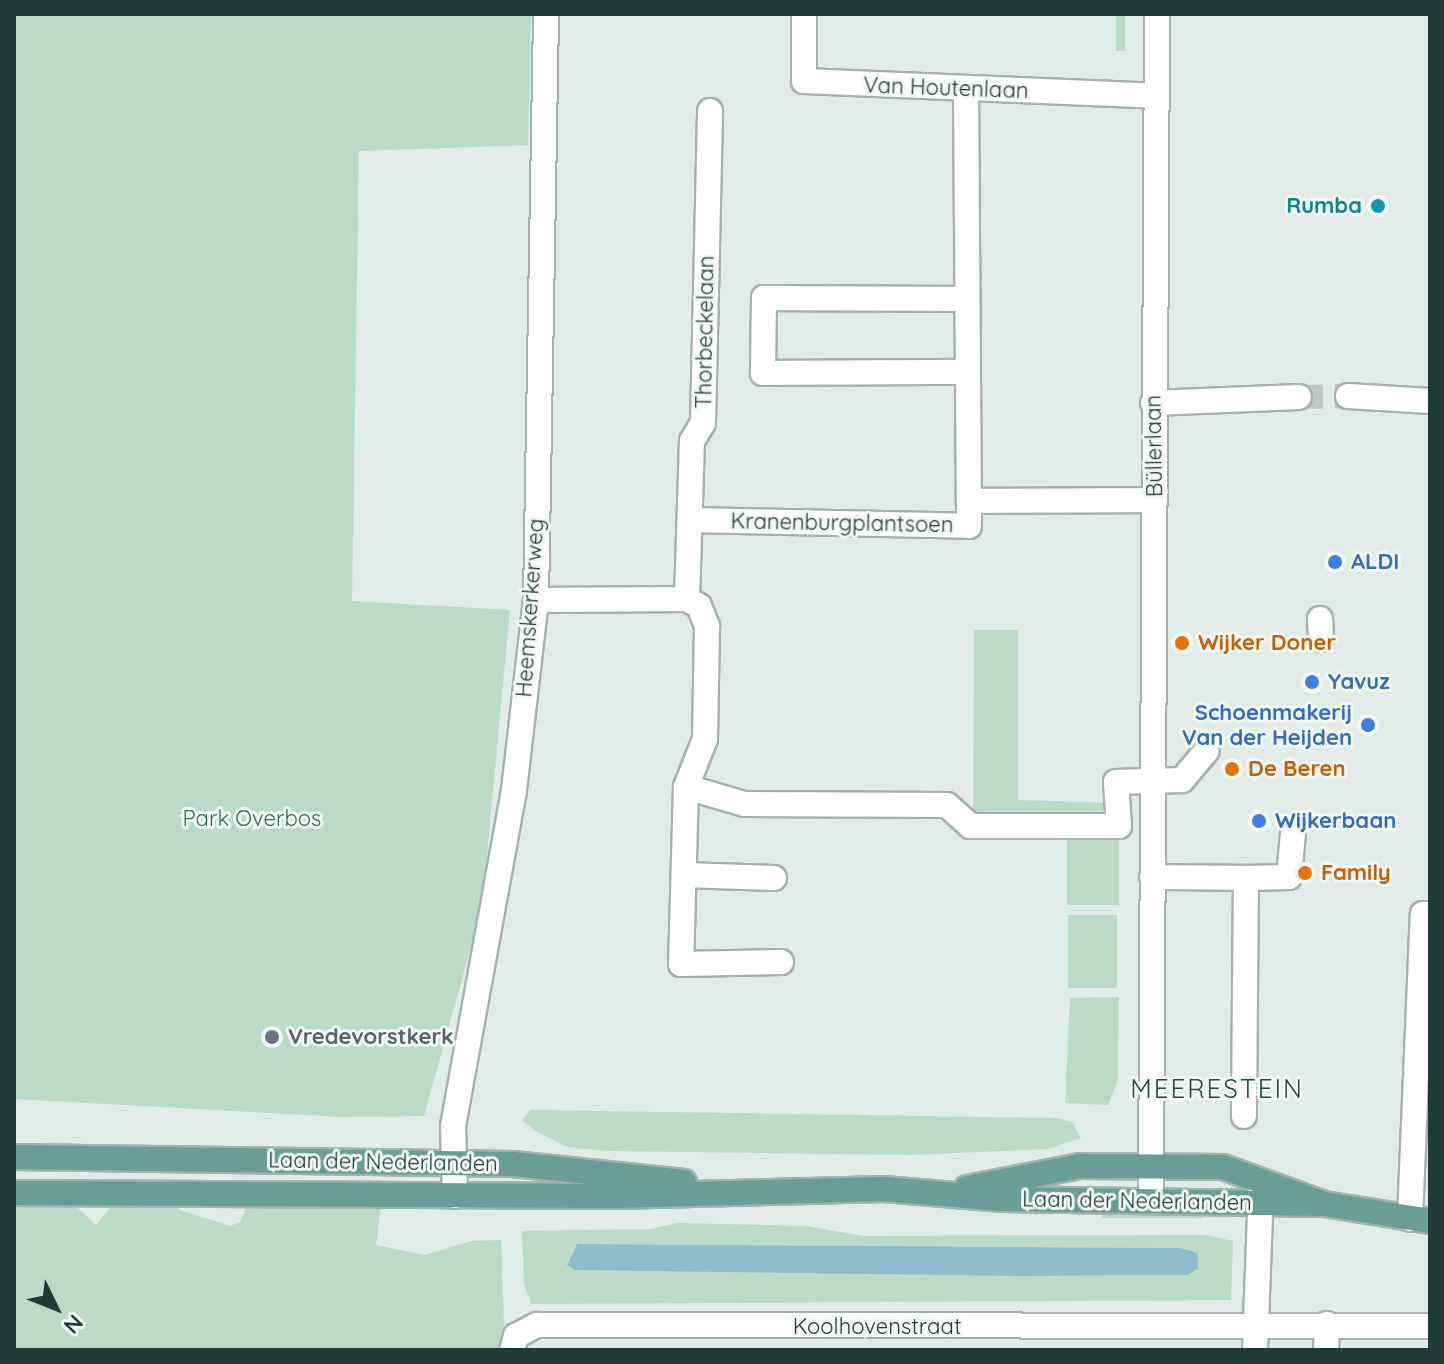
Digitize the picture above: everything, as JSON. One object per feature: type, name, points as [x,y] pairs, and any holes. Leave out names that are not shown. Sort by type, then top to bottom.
[{"type":"main road","name":"Laan der Nederlanden","points":[[14,1157],[455,1162],[619,1174],[750,1190]]},
{"type":"main road","name":"Laan der Nederlanden","points":[[950,1192],[1080,1166],[1223,1167],[1260,1192]]},
{"type":"main road","name":"Laan der Nederlanden","points":[[14,1193],[455,1196],[750,1190],[950,1192],[1003,1199],[1151,1201],[1260,1192],[1420,1220]]},
{"type":"street","name":"Heemskerkerweg","points":[[455,1196],[453,1126],[514,790],[536,600],[546,14]]},
{"type":"street","name":"Van Houtenlaan","points":[[804,14],[804,81],[1156,96]]},
{"type":"street","name":"Büllerlaan","points":[[1151,1201],[1157,14]]},
{"type":"street","name":"Kranenburgplantsoen","points":[[690,520],[969,526],[964,299],[966,89]]},
{"type":"street","name":"Thorbeckelaan","points":[[687,599],[692,441],[703,423],[710,111]]},
{"type":"street","points":[[964,299],[764,298],[763,373],[966,372]]},
{"type":"street","points":[[1348,396],[1430,401]]},
{"type":"street","points":[[1153,403],[1299,397]]},
{"type":"street","name":"Kranenburgplantsoen","points":[[969,501],[1155,500]]},
{"type":"street","points":[[536,600],[687,599],[699,606],[707,626],[705,739],[686,787],[681,964],[781,962]]},
{"type":"street","points":[[686,787],[745,804],[947,805],[970,826],[1119,826],[1116,782],[1182,780],[1206,751]]},
{"type":"street","points":[[1152,877],[1289,877],[1293,833]]},
{"type":"street","points":[[684,875],[774,878]]},
{"type":"street","points":[[1244,1116],[1246,878]]},
{"type":"street","points":[[1420,1220],[1423,914],[1430,914]]},
{"type":"street","points":[[1255,1350],[1260,1192]]},
{"type":"street","points":[[1255,1322],[1430,1326]]},
{"type":"street","name":"Koolhovenstraat","points":[[512,1350],[516,1336],[537,1325],[930,1339],[1255,1322]]},
{"type":"street","points":[[1326,1350],[1327,1324]]},
{"type":"green space","name":"Park Overbos","points":[[14,14],[531,14],[528,145],[359,151],[352,601],[510,610],[482,907],[424,1116],[341,1117],[14,1099]]},
{"type":"green space","points":[[1116,14],[1125,14],[1125,51],[1116,51]]},
{"type":"green space","points":[[974,630],[1018,630],[1018,800],[1112,803],[1113,819],[973,819]]},
{"type":"green space","points":[[1067,835],[1119,835],[1119,905],[1067,905]]},
{"type":"green space","points":[[1068,915],[1117,915],[1117,988],[1068,988]]},
{"type":"green space","points":[[1119,997],[1118,1080],[1108,1105],[1065,1103],[1070,998]]},
{"type":"green space","points":[[530,1110],[1057,1118],[1072,1122],[1081,1138],[1048,1149],[910,1155],[608,1151],[567,1147],[537,1132],[522,1120]]},
{"type":"green space","points":[[118,1198],[162,1198],[180,1210],[230,1226],[240,1222],[248,1204],[381,1205],[376,1245],[425,1255],[471,1241],[501,1240],[505,1350],[14,1350],[14,1206],[53,1201],[78,1208],[96,1225]]},
{"type":"green space","points":[[1102,1209],[1203,1209],[1203,1218],[1102,1218]]},
{"type":"green space","points":[[676,1223],[806,1226],[864,1236],[1205,1235],[1233,1241],[1231,1300],[531,1304],[524,1284],[522,1231],[652,1229]],"holes":[[[577,1244],[1178,1248],[1198,1269],[1187,1275],[1025,1276],[567,1264]]]},
{"type":"water","points":[[577,1244],[1179,1248],[1198,1253],[1198,1269],[1187,1275],[1025,1276],[575,1270],[567,1265]]},
{"type":"tunnel","points":[[1299,397],[1348,396]]},
{"type":"place","name":"Rumba","points":[[1378,206]]},
{"type":"place","name":"ALDI","points":[[1335,562]]},
{"type":"place","name":"Wijker Doner","points":[[1182,643]]},
{"type":"place","name":"Yavuz","points":[[1312,682]]},
{"type":"place","name":"Schoenmakerij Van der Heijden","points":[[1368,725]]},
{"type":"place","name":"De Beren","points":[[1232,769]]},
{"type":"place","name":"Wijkerbaan","points":[[1259,821]]},
{"type":"place","name":"Family","points":[[1305,873]]},
{"type":"place","name":"Vredevorstkerk","points":[[272,1037]]},
{"type":"district","name":"MEERESTEIN","points":[[1217,1089]]}]
